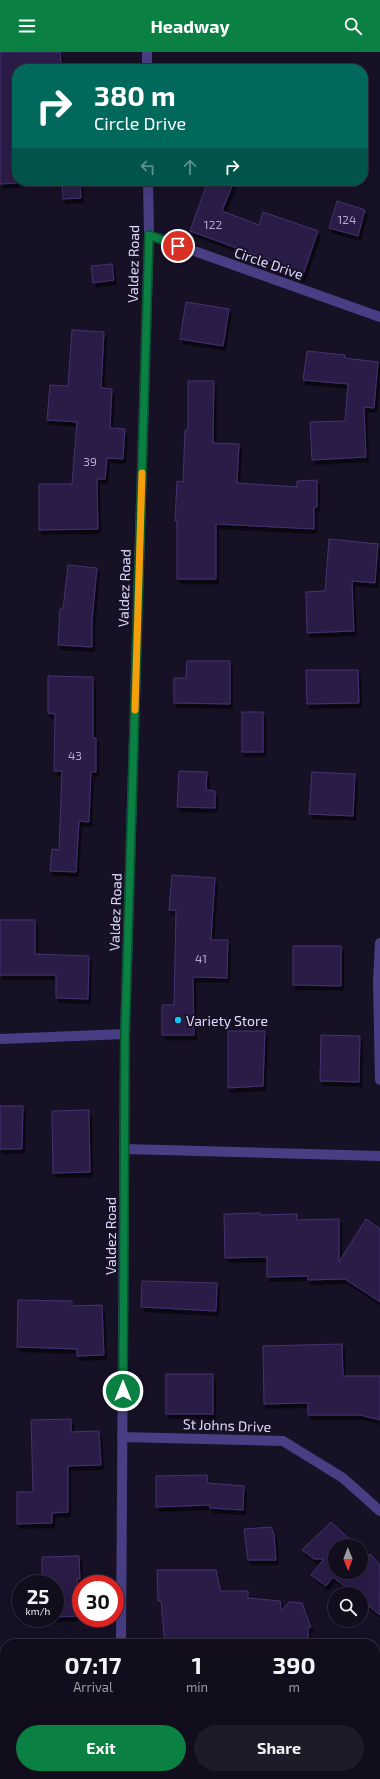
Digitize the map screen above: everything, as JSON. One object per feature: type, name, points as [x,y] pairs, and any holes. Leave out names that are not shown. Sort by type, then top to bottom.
[{"type":"street","points":[[147,52],[147,64]]},
{"type":"street","name":"Valdez Road","points":[[121,1639],[125,1034],[149,235],[148,186]]},
{"type":"street","name":"Circle Drive","points":[[149,235],[380,317]]},
{"type":"street","points":[[380,943],[380,1080]]},
{"type":"street","points":[[0,1039],[125,1034]]},
{"type":"street","points":[[124,1148],[380,1156]]},
{"type":"street","name":"St Johns Drive","points":[[122,1437],[283,1441],[342,1478],[380,1511]]},
{"type":"building","points":[[0,52],[60,52],[61,64],[12,64],[12,183],[0,184]]},
{"type":"building","points":[[62,186],[80,186],[81,198],[63,199]]},
{"type":"building","points":[[206,186],[232,186],[222,211],[259,225],[263,212],[318,231],[302,278],[273,268],[275,262],[190,231]]},
{"type":"building","points":[[337,201],[365,210],[358,236],[329,228]]},
{"type":"building","points":[[112,264],[114,280],[93,283],[91,266]]},
{"type":"building","points":[[186,302],[229,309],[223,346],[180,339]]},
{"type":"building","points":[[72,330],[104,332],[101,388],[112,389],[110,428],[125,429],[123,459],[107,458],[105,479],[97,479],[98,529],[39,530],[39,484],[72,484],[77,422],[47,420],[50,385],[68,386]]},
{"type":"building","points":[[307,351],[345,355],[345,358],[378,362],[374,408],[364,407],[366,457],[312,460],[310,422],[345,421],[348,384],[303,380]]},
{"type":"building","points":[[188,381],[214,381],[213,443],[239,444],[237,483],[297,487],[297,481],[317,480],[317,507],[314,507],[314,529],[216,524],[216,579],[177,579],[177,521],[175,521],[177,481],[183,482],[185,430],[188,430]]},
{"type":"building","points":[[329,539],[378,544],[375,583],[352,581],[354,631],[307,633],[306,592],[325,591]]},
{"type":"building","points":[[68,565],[97,568],[92,621],[92,647],[58,645],[60,609],[63,609]]},
{"type":"building","points":[[187,661],[230,661],[230,704],[174,703],[174,678],[186,678]]},
{"type":"building","points":[[306,670],[358,670],[359,703],[307,704]]},
{"type":"building","points":[[48,676],[93,677],[93,738],[96,738],[96,772],[91,772],[89,822],[79,821],[76,872],[50,871],[52,849],[59,850],[62,771],[54,771],[55,714],[48,713]]},
{"type":"building","points":[[242,712],[263,712],[263,752],[242,752]]},
{"type":"building","points":[[179,771],[207,772],[206,790],[215,791],[215,808],[177,807]]},
{"type":"building","points":[[312,772],[355,774],[353,816],[309,814]]},
{"type":"building","points":[[172,875],[215,878],[211,940],[228,940],[227,978],[193,977],[194,1035],[162,1035],[162,1005],[174,1005],[176,910],[169,910]]},
{"type":"building","points":[[0,920],[35,920],[35,954],[89,956],[88,999],[56,998],[56,975],[0,975]]},
{"type":"building","points":[[293,946],[341,946],[341,986],[293,985]]},
{"type":"building","points":[[228,1031],[265,1031],[263,1086],[228,1088]]},
{"type":"building","points":[[321,1035],[360,1036],[359,1082],[320,1081]]},
{"type":"building","points":[[0,1106],[23,1106],[22,1149],[0,1149]]},
{"type":"building","points":[[89,1110],[90,1172],[53,1173],[52,1111]]},
{"type":"building","points":[[260,1213],[260,1215],[297,1214],[297,1220],[339,1219],[339,1262],[366,1219],[380,1229],[380,1302],[345,1279],[308,1280],[308,1276],[267,1277],[267,1257],[225,1258],[224,1214]]},
{"type":"building","points":[[142,1281],[217,1283],[216,1311],[141,1307]]},
{"type":"building","points":[[18,1300],[72,1301],[72,1306],[102,1305],[104,1355],[77,1356],[77,1349],[17,1347]]},
{"type":"building","points":[[342,1344],[343,1376],[380,1376],[380,1420],[360,1415],[308,1415],[308,1403],[264,1404],[263,1346]]},
{"type":"building","points":[[166,1374],[213,1374],[213,1414],[166,1414]]},
{"type":"building","points":[[71,1419],[71,1432],[99,1431],[101,1465],[68,1466],[68,1512],[52,1513],[52,1523],[17,1524],[17,1492],[33,1492],[31,1420]]},
{"type":"building","points":[[207,1475],[208,1483],[244,1486],[243,1510],[210,1508],[210,1505],[156,1507],[156,1476]]},
{"type":"building","points":[[331,1522],[349,1539],[328,1539],[328,1579],[331,1579],[326,1586],[311,1575],[324,1559],[314,1559],[302,1550]]},
{"type":"building","points":[[271,1527],[274,1534],[276,1560],[248,1560],[244,1529]]},
{"type":"building","points":[[370,1554],[380,1565],[380,1615],[368,1606],[368,1587],[345,1587],[335,1579],[368,1579],[368,1556]]},
{"type":"building","points":[[79,1556],[80,1575],[72,1575],[72,1616],[64,1617],[64,1575],[42,1575],[42,1557]]},
{"type":"building","points":[[157,1570],[216,1570],[221,1591],[248,1591],[248,1598],[280,1601],[281,1611],[289,1602],[302,1603],[311,1627],[308,1628],[308,1639],[165,1639],[161,1601],[158,1601]]},
{"type":"slow traffic","points":[[135,710],[142,473]]},
{"type":"place","name":"Variety Store","points":[[178,1020]]},
{"type":"route","points":[[123,1391],[125,1034],[149,235],[178,246]]}]
